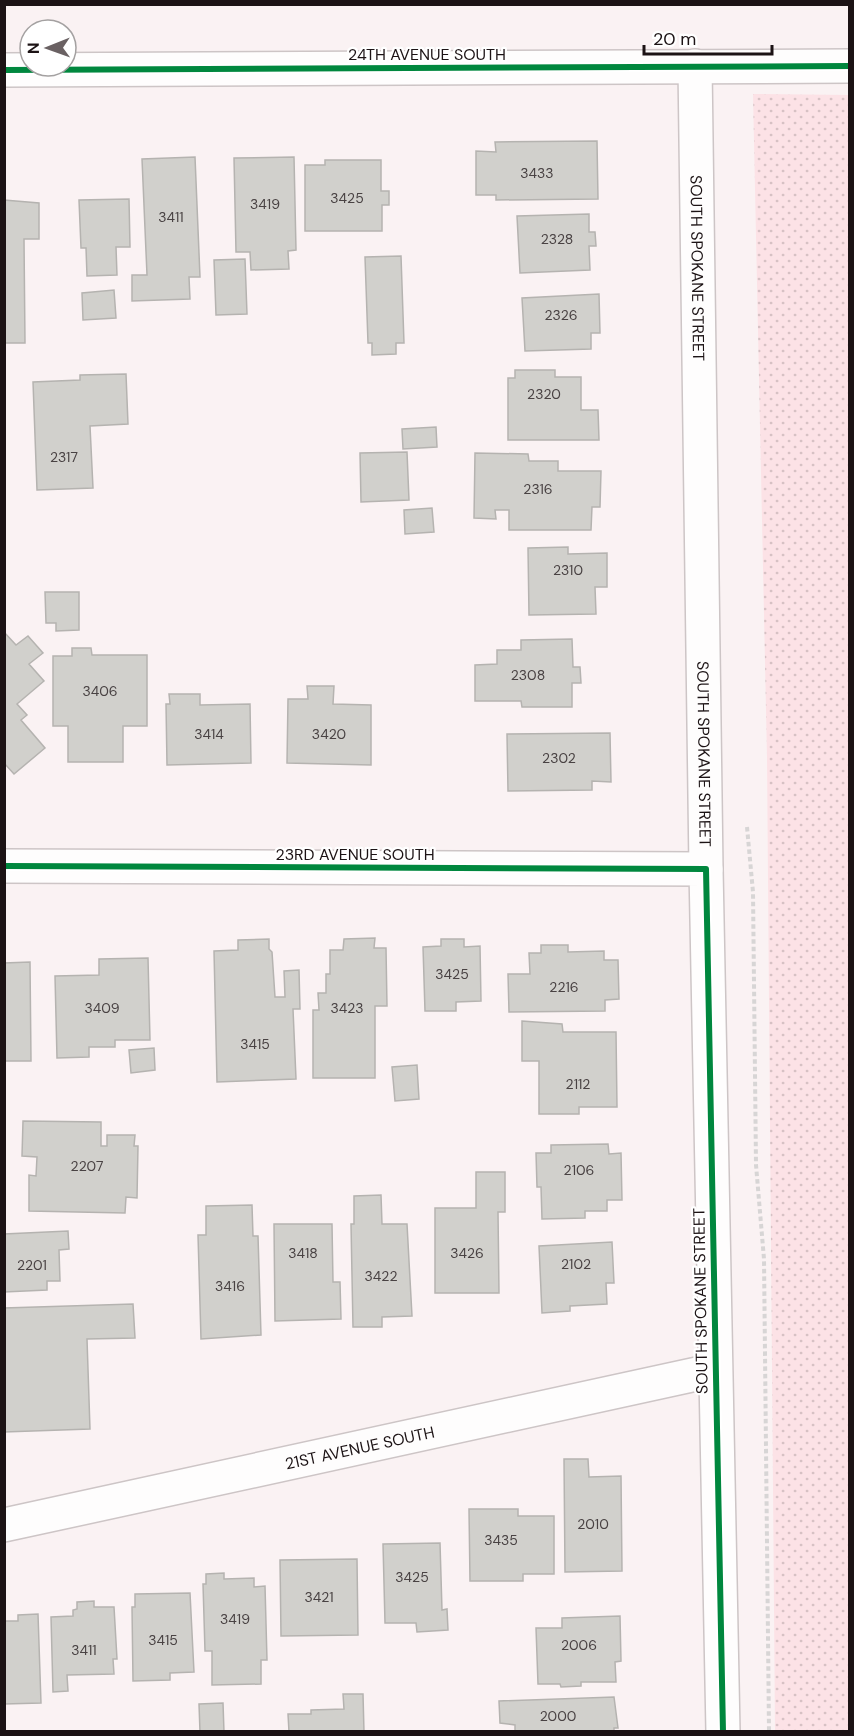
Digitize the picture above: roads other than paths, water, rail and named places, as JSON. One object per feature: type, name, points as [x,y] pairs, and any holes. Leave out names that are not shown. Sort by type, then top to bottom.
[{"type":"street","name":"SOUTH SPOKANE STREET","points":[[695,66],[706,869],[723,1731]]},
{"type":"street","name":"24TH AVENUE SOUTH","points":[[4,70],[849,66]]},
{"type":"street","name":"23RD AVENUE SOUTH","points":[[4,866],[706,869]]},
{"type":"street","name":"21ST AVENUE SOUTH","points":[[4,1525],[715,1370]]}]
